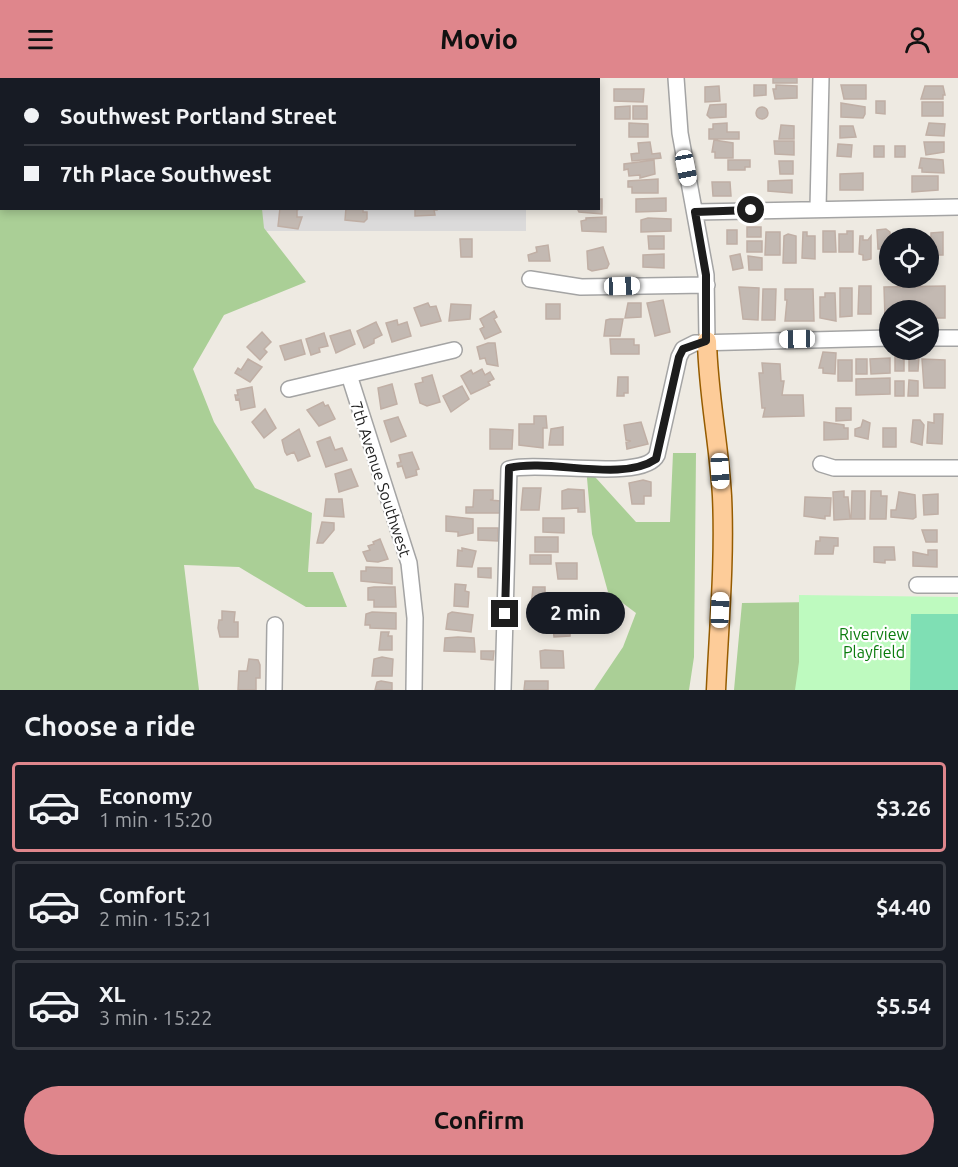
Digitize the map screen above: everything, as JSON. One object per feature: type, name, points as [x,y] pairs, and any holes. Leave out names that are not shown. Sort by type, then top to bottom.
[{"type":"main road","points":[[706,341],[707,375],[717,435],[722,500],[716,690]]},
{"type":"street","points":[[676,78],[680,133],[706,285],[706,341]]},
{"type":"street","points":[[818,208],[821,78]]},
{"type":"street","points":[[695,212],[958,207]]},
{"type":"street","points":[[530,279],[581,288],[706,285]]},
{"type":"street","points":[[503,690],[508,473],[511,467],[610,469],[648,464],[657,455],[679,357],[683,349],[706,341],[879,338]]},
{"type":"street","points":[[939,338],[958,338]]},
{"type":"street","points":[[288,389],[454,350]]},
{"type":"street","name":"7th Avenue Southwest","points":[[349,375],[409,563],[415,618],[414,690]]},
{"type":"street","points":[[821,464],[834,468],[958,468]]},
{"type":"street","points":[[917,585],[958,585]]},
{"type":"street","points":[[274,690],[275,625]]},
{"type":"shaded area","points":[[250,210],[526,210],[526,231],[250,231]]},
{"type":"green space","points":[[0,210],[262,210],[264,228],[306,282],[224,315],[193,369],[214,422],[255,488],[312,513],[308,572],[333,572],[347,607],[306,607],[239,567],[184,565],[199,690],[0,690]]},
{"type":"green space","points":[[673,453],[696,453],[694,657],[689,690],[594,690],[623,647],[636,613],[608,592],[592,534],[586,467],[636,522],[670,522]]},
{"type":"green space","name":"Riverview Playfield","points":[[799,595],[958,597],[958,690],[795,690],[799,662]]},
{"type":"green space","points":[[886,601],[882,690],[734,690],[742,603]]},
{"type":"green space","points":[[911,614],[958,614],[958,690],[910,690]]},
{"type":"building","points":[[773,78],[797,78],[797,83],[773,83]]},
{"type":"building","points":[[754,85],[766,85],[766,95],[754,96]]},
{"type":"building","points":[[776,85],[797,86],[797,98],[775,99],[773,89],[776,89]]},
{"type":"building","points":[[841,85],[866,85],[866,99],[844,99]]},
{"type":"building","points":[[719,86],[720,101],[705,102],[705,87]]},
{"type":"building","points":[[925,86],[943,86],[945,95],[943,99],[921,99]]},
{"type":"building","points":[[614,89],[644,89],[643,102],[614,101]]},
{"type":"building","points":[[876,101],[885,101],[885,114],[876,113]]},
{"type":"building","points":[[922,102],[943,102],[943,116],[922,116]]},
{"type":"building","points":[[841,103],[865,107],[863,118],[841,117]]},
{"type":"building","points":[[726,104],[726,117],[710,118],[707,115],[710,105]]},
{"type":"building","points":[[630,106],[630,119],[615,119],[615,107]]},
{"type":"building","points":[[633,106],[647,106],[647,119],[633,119]]},
{"type":"building","points":[[764,107],[768,113],[764,119],[760,119],[756,111]]},
{"type":"building","points":[[629,123],[648,124],[648,137],[629,137]]},
{"type":"building","points":[[727,123],[727,132],[739,132],[739,139],[709,139],[709,129],[713,129],[713,124]]},
{"type":"building","points":[[929,123],[945,124],[944,136],[926,135]]},
{"type":"building","points":[[781,125],[794,126],[794,139],[779,139]]},
{"type":"building","points":[[840,126],[853,126],[856,137],[840,138]]},
{"type":"building","points":[[714,140],[733,143],[733,158],[715,158],[715,152],[712,152]]},
{"type":"building","points":[[774,141],[794,141],[794,155],[775,154]]},
{"type":"building","points":[[650,142],[652,154],[660,153],[661,158],[632,161],[631,154],[639,153],[638,143]]},
{"type":"building","points":[[924,142],[944,142],[944,152],[926,155]]},
{"type":"building","points":[[838,144],[852,145],[851,157],[837,156]]},
{"type":"building","points":[[874,146],[884,146],[884,157],[874,157]]},
{"type":"building","points":[[895,146],[905,146],[905,157],[895,157]]},
{"type":"building","points":[[921,158],[943,160],[944,173],[922,172],[922,168],[919,168]]},
{"type":"building","points":[[654,160],[655,174],[640,178],[640,175],[629,176],[628,169],[624,170],[624,164]]},
{"type":"building","points":[[728,160],[750,160],[750,167],[745,167],[745,170],[728,170]]},
{"type":"building","points":[[779,161],[793,161],[793,174],[780,174]]},
{"type":"building","points":[[863,173],[863,190],[840,190],[840,174]]},
{"type":"building","points":[[912,176],[938,176],[938,190],[912,192]]},
{"type":"building","points":[[658,179],[658,193],[632,193],[632,187],[628,187],[628,181]]},
{"type":"building","points":[[792,180],[792,193],[768,191],[768,181]]},
{"type":"building","points":[[712,182],[730,182],[731,196],[713,196]]},
{"type":"building","points":[[666,198],[666,211],[636,212],[636,199]]},
{"type":"building","points":[[600,199],[602,199],[602,214],[579,212],[578,210],[600,210]]},
{"type":"building","points":[[280,210],[297,210],[297,217],[302,217],[298,229],[278,226]]},
{"type":"building","points":[[346,210],[367,212],[367,219],[364,222],[345,220]]},
{"type":"building","points":[[415,210],[434,210],[435,215],[415,216]]},
{"type":"building","points":[[606,217],[606,232],[582,231],[581,221],[586,218]]},
{"type":"building","points":[[671,219],[671,231],[641,232],[641,220]]},
{"type":"building","points":[[747,227],[761,227],[761,237],[747,237]]},
{"type":"building","points":[[727,230],[737,230],[737,244],[727,244]]},
{"type":"building","points":[[877,230],[879,230],[879,249],[878,249]]},
{"type":"building","points":[[823,231],[835,231],[836,252],[823,252]]},
{"type":"building","points":[[847,231],[853,231],[853,252],[839,252],[839,234],[847,234]]},
{"type":"building","points":[[766,232],[780,232],[780,255],[765,255]]},
{"type":"building","points":[[803,232],[807,232],[807,236],[815,236],[815,259],[802,258]]},
{"type":"building","points":[[939,232],[943,232],[943,255],[939,255]]},
{"type":"building","points":[[788,234],[796,236],[796,263],[783,263],[784,236]]},
{"type":"building","points":[[648,236],[664,236],[664,249],[649,249]]},
{"type":"building","points":[[860,236],[863,236],[863,240],[868,240],[871,236],[871,259],[863,260],[863,255],[859,254]]},
{"type":"building","points":[[460,239],[472,239],[472,257],[461,257]]},
{"type":"building","points":[[747,241],[762,241],[762,252],[747,252]]},
{"type":"building","points":[[548,245],[550,261],[529,261],[528,255],[537,252],[536,247]]},
{"type":"building","points":[[603,247],[609,264],[607,268],[592,271],[588,269],[587,251]]},
{"type":"building","points":[[664,254],[664,268],[643,267],[643,255]]},
{"type":"building","points":[[740,254],[743,268],[733,270],[730,256]]},
{"type":"building","points":[[748,256],[762,258],[762,270],[749,270]]},
{"type":"building","points":[[859,286],[871,286],[871,314],[858,314]]},
{"type":"building","points":[[939,286],[945,286],[945,318],[939,318],[939,300],[884,300],[884,288],[939,288]]},
{"type":"building","points":[[739,287],[759,288],[758,320],[743,319]]},
{"type":"building","points":[[840,288],[852,288],[852,316],[840,317]]},
{"type":"building","points":[[763,289],[776,289],[775,320],[762,320]]},
{"type":"building","points":[[785,289],[813,289],[814,321],[785,321],[787,300],[785,300]]},
{"type":"building","points":[[825,293],[835,293],[836,321],[820,318],[820,297],[825,297]]},
{"type":"building","points":[[663,300],[670,332],[655,336],[647,303]]},
{"type":"building","points":[[428,303],[430,307],[436,306],[441,321],[421,326],[414,308]]},
{"type":"building","points":[[628,303],[641,303],[641,317],[625,318]]},
{"type":"building","points":[[451,304],[471,305],[470,319],[449,321]]},
{"type":"building","points":[[546,304],[560,304],[560,319],[546,319]]},
{"type":"building","points":[[494,311],[497,317],[494,319],[501,332],[485,339],[480,329],[484,327],[480,319]]},
{"type":"building","points":[[623,319],[620,336],[604,336],[606,320]]},
{"type":"building","points":[[397,320],[398,325],[407,322],[411,336],[392,342],[386,323]]},
{"type":"building","points":[[376,322],[382,335],[374,339],[374,343],[364,348],[357,331]]},
{"type":"building","points":[[350,330],[355,344],[336,353],[330,336]]},
{"type":"building","points":[[262,332],[271,342],[264,349],[267,352],[260,360],[247,347]]},
{"type":"building","points":[[324,333],[328,346],[319,348],[320,352],[311,355],[306,339]]},
{"type":"building","points":[[610,339],[634,339],[634,345],[639,345],[639,354],[611,354]]},
{"type":"building","points":[[301,340],[305,354],[285,360],[280,346]]},
{"type":"building","points":[[495,343],[498,366],[487,364],[485,358],[480,359],[477,347]]},
{"type":"building","points":[[823,352],[836,353],[835,374],[823,373],[823,368],[819,368]]},
{"type":"building","points":[[248,359],[262,367],[250,382],[235,373],[238,368],[241,370]]},
{"type":"building","points":[[856,359],[867,359],[867,374],[856,374]]},
{"type":"building","points":[[870,359],[890,360],[890,373],[871,374]]},
{"type":"building","points":[[838,360],[852,360],[852,381],[838,381]]},
{"type":"building","points":[[895,360],[904,360],[904,371],[895,371]]},
{"type":"building","points":[[909,360],[919,360],[918,371],[909,371]]},
{"type":"building","points":[[922,360],[945,360],[945,388],[924,388]]},
{"type":"building","points":[[762,363],[780,364],[781,381],[784,381],[782,395],[803,395],[804,416],[763,417],[765,408],[762,408],[759,373],[763,373]]},
{"type":"building","points":[[482,369],[485,375],[490,372],[494,379],[488,382],[490,385],[471,394],[461,376],[471,370],[473,374]]},
{"type":"building","points":[[432,375],[440,402],[427,406],[420,403],[415,384],[423,382],[422,378]]},
{"type":"building","points":[[618,377],[628,377],[628,393],[624,393],[624,396],[617,396]]},
{"type":"building","points":[[890,378],[890,394],[856,395],[856,379]]},
{"type":"building","points":[[909,380],[918,381],[918,396],[908,396]]},
{"type":"building","points":[[895,381],[904,381],[904,396],[895,396]]},
{"type":"building","points":[[392,384],[397,404],[381,409],[378,388]]},
{"type":"building","points":[[462,386],[469,399],[451,412],[443,396]]},
{"type":"building","points":[[252,387],[255,407],[241,410],[239,399],[236,400],[235,395],[238,395],[237,390]]},
{"type":"building","points":[[323,402],[325,406],[328,405],[335,419],[319,426],[307,410]]},
{"type":"building","points":[[836,408],[851,408],[851,420],[836,421]]},
{"type":"building","points":[[265,409],[276,428],[264,438],[252,422]]},
{"type":"building","points":[[934,414],[943,414],[942,444],[927,443],[928,422],[934,423]]},
{"type":"building","points":[[534,416],[546,416],[547,428],[543,428],[543,448],[519,445],[519,424],[534,424]]},
{"type":"building","points":[[398,417],[406,436],[391,442],[384,421]]},
{"type":"building","points":[[863,420],[870,423],[868,439],[855,436],[855,429],[861,427]]},
{"type":"building","points":[[913,420],[920,420],[924,425],[922,445],[911,442]]},
{"type":"building","points":[[641,422],[648,444],[627,449],[626,442],[631,441],[626,440],[624,425]]},
{"type":"building","points":[[824,422],[844,425],[844,428],[848,428],[848,439],[824,440]]},
{"type":"building","points":[[563,427],[563,445],[549,445],[551,429]]},
{"type":"building","points":[[883,428],[896,428],[896,447],[883,447]]},
{"type":"building","points":[[299,429],[310,456],[298,461],[294,452],[287,455],[282,440]]},
{"type":"building","points":[[490,429],[513,430],[512,449],[490,449]]},
{"type":"building","points":[[330,437],[335,450],[342,448],[347,460],[326,467],[317,442]]},
{"type":"building","points":[[412,452],[419,469],[416,470],[417,475],[406,478],[402,466],[398,467],[397,463],[401,462],[399,455]]},
{"type":"building","points":[[351,469],[358,486],[339,492],[335,474]]},
{"type":"building","points":[[643,480],[651,482],[651,496],[644,496],[644,504],[632,504],[629,483]]},
{"type":"building","points":[[523,488],[541,488],[539,510],[521,510]]},
{"type":"building","points":[[474,490],[493,490],[493,499],[490,500],[500,501],[500,513],[466,513],[466,507],[473,507]]},
{"type":"building","points":[[584,490],[585,512],[578,512],[578,508],[562,509],[562,491]]},
{"type":"building","points":[[844,491],[844,497],[848,497],[850,519],[834,520],[833,492]]},
{"type":"building","points":[[852,491],[865,491],[865,519],[851,519]]},
{"type":"building","points":[[871,491],[881,491],[881,496],[887,496],[886,519],[870,519]]},
{"type":"building","points":[[899,492],[915,495],[916,517],[913,519],[891,517],[891,510],[896,510]]},
{"type":"building","points":[[938,494],[938,514],[924,515],[923,495]]},
{"type":"building","points":[[805,497],[831,498],[830,516],[825,516],[825,519],[804,516]]},
{"type":"building","points":[[326,499],[342,499],[344,517],[324,516]]},
{"type":"building","points":[[446,516],[473,519],[473,533],[458,536],[458,532],[446,531]]},
{"type":"building","points":[[543,518],[564,518],[564,533],[543,532]]},
{"type":"building","points":[[322,522],[334,523],[334,530],[323,543],[317,543]]},
{"type":"building","points":[[478,528],[498,528],[498,541],[478,540]]},
{"type":"building","points":[[922,530],[937,530],[937,542],[926,542]]},
{"type":"building","points":[[535,537],[558,537],[558,552],[535,552]]},
{"type":"building","points":[[820,537],[838,538],[838,546],[834,546],[833,554],[815,554],[816,541],[820,541]]},
{"type":"building","points":[[380,539],[388,559],[378,562],[367,561],[363,552],[370,550],[368,546]]},
{"type":"building","points":[[874,547],[894,547],[895,560],[885,560],[885,563],[874,562]]},
{"type":"building","points":[[462,548],[476,551],[472,567],[457,566],[458,550],[462,551]]},
{"type":"building","points":[[928,550],[937,550],[937,567],[913,566],[913,552],[928,555]]},
{"type":"building","points":[[530,555],[551,555],[551,564],[530,564]]},
{"type":"building","points":[[556,563],[577,563],[577,579],[558,579]]},
{"type":"building","points":[[366,567],[392,568],[392,584],[361,581],[361,571],[366,571]]},
{"type":"building","points":[[478,568],[491,568],[491,578],[478,577]]},
{"type":"building","points":[[455,584],[466,585],[465,591],[469,592],[468,607],[454,606]]},
{"type":"building","points":[[395,587],[396,607],[374,607],[374,600],[368,600],[368,588]]},
{"type":"building","points":[[533,587],[545,587],[545,593],[559,594],[557,609],[531,607]]},
{"type":"building","points":[[222,611],[235,612],[234,622],[238,622],[238,637],[220,637],[218,628],[219,620],[222,620]]},
{"type":"building","points":[[452,612],[473,615],[471,632],[446,629],[448,614]]},
{"type":"building","points":[[532,612],[546,612],[546,625],[532,625]]},
{"type":"building","points":[[396,613],[396,629],[370,628],[370,625],[365,625],[366,614]]},
{"type":"building","points":[[563,615],[564,621],[570,622],[570,636],[554,637],[552,616]]},
{"type":"building","points":[[381,632],[389,632],[388,636],[392,636],[392,650],[379,650]]},
{"type":"building","points":[[445,638],[474,638],[475,652],[444,651]]},
{"type":"building","points":[[481,651],[494,651],[493,660],[481,659]]},
{"type":"building","points":[[540,651],[563,651],[564,668],[541,668]]},
{"type":"building","points":[[382,657],[393,659],[392,676],[372,676],[374,659]]},
{"type":"building","points":[[249,659],[258,660],[260,665],[260,678],[256,678],[256,690],[238,690],[239,671],[247,671]]},
{"type":"building","points":[[525,681],[548,681],[548,690],[524,690]]},
{"type":"building","points":[[377,682],[392,683],[392,690],[375,690]]},
{"type":"route","points":[[505,614],[509,468],[533,466],[610,469],[648,464],[656,459],[679,357],[683,349],[706,341],[706,275],[695,212],[751,210]]}]
